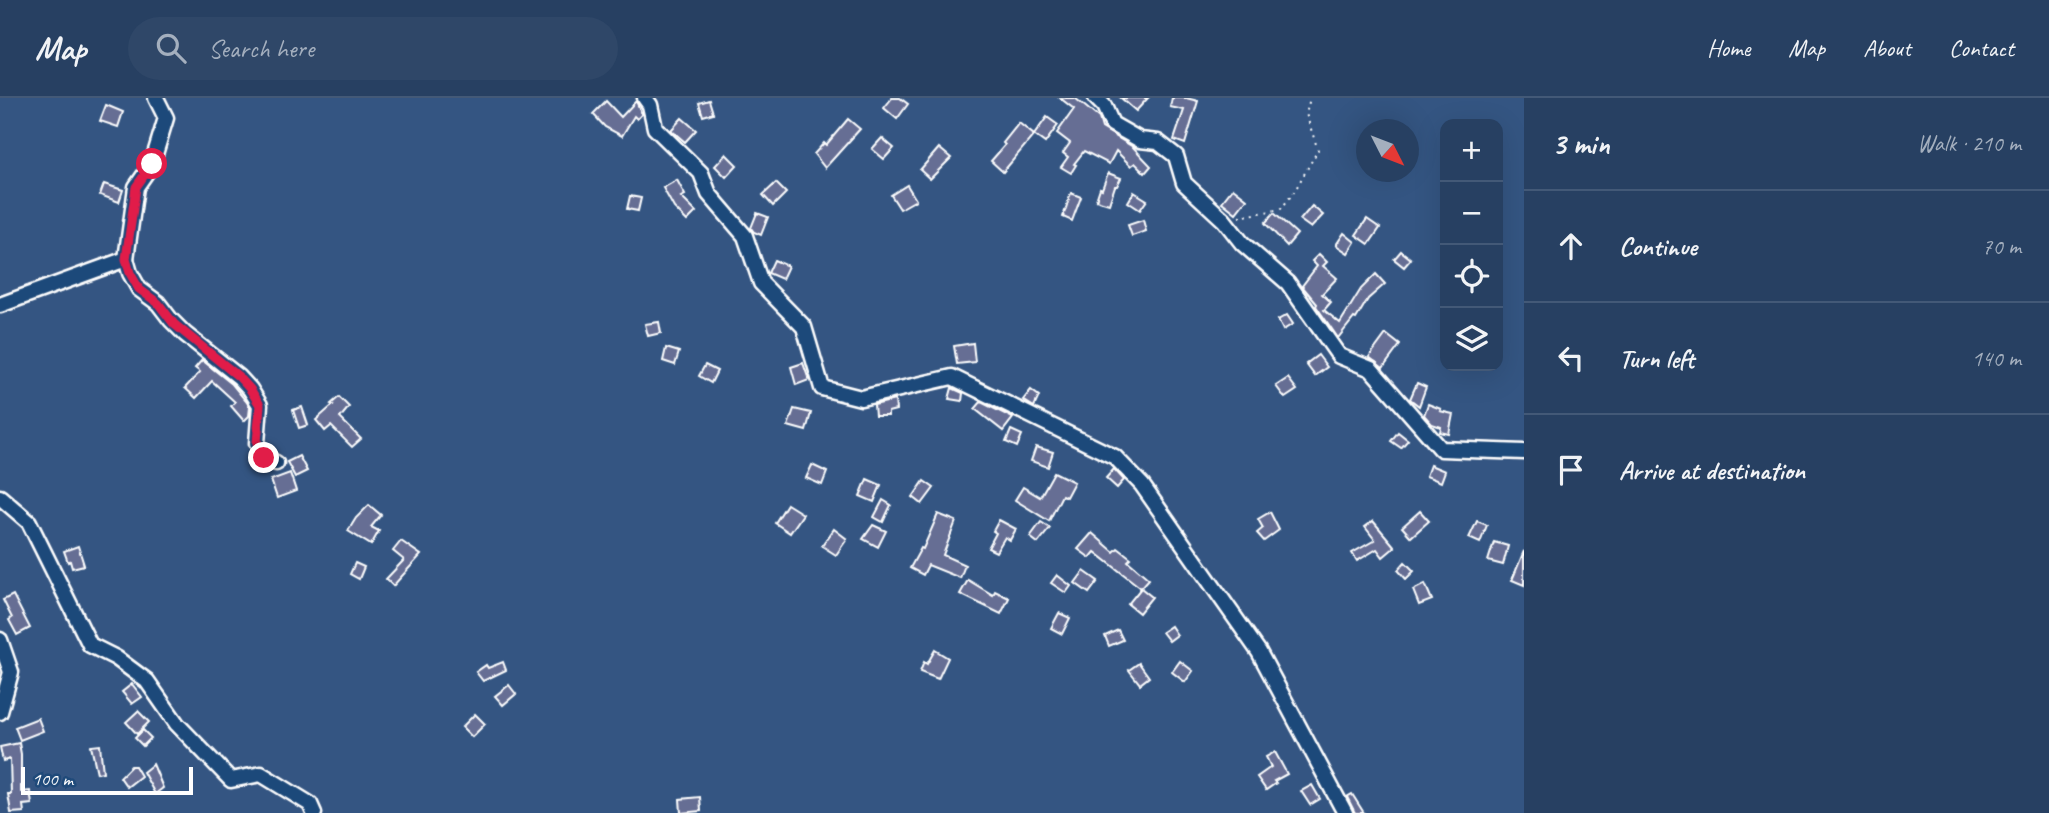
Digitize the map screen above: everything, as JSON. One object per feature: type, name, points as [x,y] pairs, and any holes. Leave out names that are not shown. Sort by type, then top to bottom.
[{"type":"street","points":[[156,98],[166,118],[152,164],[136,187],[126,259],[130,273],[139,289],[153,298],[185,334],[250,389],[260,405],[257,443],[264,458],[276,463]]},
{"type":"street","points":[[645,98],[650,105],[655,128],[701,173],[709,194],[746,236],[761,283],[804,327],[822,387],[861,398],[951,377],[1115,457],[1142,485],[1259,652],[1345,813]]},
{"type":"street","points":[[1096,98],[1104,106],[1112,124],[1140,141],[1158,142],[1176,156],[1184,183],[1224,220],[1242,243],[1288,283],[1339,356],[1371,369],[1441,449],[1524,452]]},
{"type":"street","points":[[0,305],[126,259]]},
{"type":"street","points":[[0,497],[29,522],[90,645],[116,658],[148,681],[177,724],[231,780],[261,774],[310,804],[314,813]]},
{"type":"street","points":[[0,640],[11,672],[0,712]]},
{"type":"path","points":[[1224,220],[1281,209],[1294,192],[1318,150],[1306,114],[1310,98]]},
{"type":"building","points":[[892,98],[900,98],[908,104],[897,119],[884,108]]},
{"type":"building","points":[[1060,98],[1075,98],[1099,118],[1102,128],[1133,147],[1151,166],[1145,173],[1135,163],[1131,166],[1116,151],[1109,164],[1084,151],[1071,173],[1061,167],[1068,157],[1063,153],[1070,143],[1057,133],[1074,109]]},
{"type":"building","points":[[1121,98],[1148,98],[1136,111]]},
{"type":"building","points":[[1172,98],[1198,101],[1185,144],[1174,140],[1184,110],[1170,107]]},
{"type":"building","points":[[709,100],[713,113],[703,116],[699,103]]},
{"type":"building","points":[[606,101],[621,117],[636,101],[642,114],[637,119],[634,116],[622,136],[605,127],[593,114]]},
{"type":"building","points":[[106,105],[123,112],[118,127],[100,121]]},
{"type":"building","points":[[1047,117],[1058,125],[1045,143],[1034,135]]},
{"type":"building","points":[[682,118],[696,130],[685,142],[671,130]]},
{"type":"building","points":[[848,119],[860,129],[825,168],[814,154],[824,143],[826,145]]},
{"type":"building","points":[[1019,123],[1034,135],[1003,172],[991,161]]},
{"type":"building","points":[[882,138],[894,148],[884,159],[872,149]]},
{"type":"building","points":[[939,148],[951,158],[930,179],[920,170]]},
{"type":"building","points":[[726,154],[737,165],[726,177],[715,166]]},
{"type":"building","points":[[1108,173],[1121,178],[1109,204],[1096,200]]},
{"type":"building","points":[[677,180],[685,195],[681,197],[696,212],[687,221],[674,208],[663,188]]},
{"type":"building","points":[[776,183],[786,193],[773,206],[763,195]]},
{"type":"building","points":[[104,184],[123,190],[119,202],[100,195]]},
{"type":"building","points":[[907,185],[916,200],[900,209],[891,195]]},
{"type":"building","points":[[1233,188],[1247,199],[1236,213],[1222,202]]},
{"type":"building","points":[[1134,192],[1147,200],[1140,210],[1128,202]]},
{"type":"building","points":[[1071,193],[1081,197],[1072,221],[1063,217]]},
{"type":"building","points":[[630,196],[641,198],[638,211],[627,209]]},
{"type":"building","points":[[1312,206],[1323,215],[1311,228],[1300,220]]},
{"type":"building","points":[[757,213],[768,217],[761,235],[751,228]]},
{"type":"building","points":[[1274,213],[1297,234],[1287,246],[1265,223]]},
{"type":"building","points":[[1367,219],[1380,228],[1369,244],[1356,235]]},
{"type":"building","points":[[1143,220],[1146,231],[1132,236],[1128,225]]},
{"type":"building","points":[[1344,233],[1355,242],[1348,253],[1336,245]]},
{"type":"building","points":[[1401,251],[1411,259],[1404,267],[1394,259]]},
{"type":"building","points":[[1319,254],[1327,262],[1323,266],[1337,278],[1322,294],[1331,302],[1324,310],[1340,323],[1361,289],[1376,274],[1385,284],[1368,299],[1356,319],[1354,318],[1338,338],[1302,286],[1317,266],[1312,261]]},
{"type":"building","points":[[774,260],[788,266],[782,279],[768,273]]},
{"type":"building","points":[[1287,315],[1293,324],[1283,330],[1278,320]]},
{"type":"building","points":[[659,322],[661,333],[648,336],[645,324]]},
{"type":"building","points":[[1386,334],[1400,345],[1383,368],[1369,357]]},
{"type":"building","points":[[973,343],[975,362],[957,364],[954,346]]},
{"type":"building","points":[[666,348],[679,352],[675,365],[663,361]]},
{"type":"building","points":[[1318,355],[1327,367],[1315,376],[1306,364]]},
{"type":"building","points":[[202,360],[232,384],[246,401],[250,407],[249,416],[244,421],[231,406],[235,402],[212,381],[196,398],[185,388],[200,372],[195,368]]},
{"type":"building","points":[[803,363],[809,380],[796,385],[791,367]]},
{"type":"building","points":[[705,365],[717,371],[711,383],[699,376]]},
{"type":"building","points":[[1288,378],[1297,390],[1285,398],[1276,386]]},
{"type":"building","points":[[1417,383],[1426,387],[1419,406],[1410,399]]},
{"type":"building","points":[[952,388],[963,393],[962,401],[949,399]]},
{"type":"building","points":[[1031,390],[1039,396],[1034,407],[1023,400]]},
{"type":"building","points":[[339,397],[349,407],[340,418],[361,439],[352,447],[331,426],[325,431],[316,420]]},
{"type":"building","points":[[895,400],[896,410],[888,412],[888,416],[875,416],[874,405]]},
{"type":"building","points":[[981,402],[1013,418],[1003,431],[975,409]]},
{"type":"building","points":[[1428,404],[1453,414],[1449,434],[1440,432],[1441,427],[1432,424],[1424,415]]},
{"type":"building","points":[[302,407],[308,425],[299,428],[293,410]]},
{"type":"building","points":[[794,409],[811,413],[806,431],[788,426]]},
{"type":"building","points":[[1011,430],[1022,435],[1017,447],[1006,442]]},
{"type":"building","points":[[1398,432],[1408,440],[1401,448],[1391,441]]},
{"type":"building","points":[[1036,447],[1053,452],[1048,467],[1031,461]]},
{"type":"building","points":[[299,456],[307,471],[295,477],[287,462]]},
{"type":"building","points":[[812,465],[827,472],[822,485],[806,478]]},
{"type":"building","points":[[1430,465],[1445,471],[1441,482],[1426,476]]},
{"type":"building","points":[[1114,469],[1124,480],[1117,488],[1106,478]]},
{"type":"building","points":[[1054,472],[1074,482],[1066,497],[1062,495],[1049,521],[1015,500],[1023,487],[1040,497]]},
{"type":"building","points":[[290,473],[296,491],[277,498],[271,480]]},
{"type":"building","points":[[867,479],[881,485],[874,502],[860,496]]},
{"type":"building","points":[[924,481],[934,488],[922,504],[913,497]]},
{"type":"building","points":[[883,500],[891,505],[883,522],[874,517]]},
{"type":"building","points":[[787,504],[803,514],[790,533],[775,523]]},
{"type":"building","points":[[369,505],[381,515],[371,527],[379,531],[371,545],[348,531]]},
{"type":"building","points":[[1420,511],[1429,521],[1411,537],[1402,527]]},
{"type":"building","points":[[1270,512],[1279,530],[1264,541],[1257,533],[1263,528],[1258,519]]},
{"type":"building","points":[[938,514],[956,521],[943,555],[965,565],[960,578],[928,565],[923,575],[910,568],[921,548],[923,549]]},
{"type":"building","points":[[999,520],[1016,529],[1010,540],[1005,537],[996,552],[988,548]]},
{"type":"building","points":[[1373,521],[1395,547],[1383,557],[1377,549],[1357,561],[1352,553],[1375,540],[1365,527]]},
{"type":"building","points":[[1477,521],[1487,525],[1480,543],[1469,538]]},
{"type":"building","points":[[1041,522],[1050,528],[1038,543],[1030,537]]},
{"type":"building","points":[[873,525],[886,531],[878,547],[863,539]]},
{"type":"building","points":[[834,529],[847,539],[836,555],[822,546]]},
{"type":"building","points":[[1092,533],[1114,552],[1118,548],[1131,558],[1128,561],[1149,579],[1141,588],[1095,552],[1090,558],[1078,549]]},
{"type":"building","points":[[401,541],[421,555],[393,586],[386,579],[404,560],[393,551]]},
{"type":"building","points":[[1494,542],[1508,546],[1503,565],[1488,561]]},
{"type":"building","points":[[78,546],[84,565],[72,568],[64,551]]},
{"type":"building","points":[[1524,551],[1524,585],[1512,580]]},
{"type":"building","points":[[1405,562],[1414,571],[1406,579],[1398,570]]},
{"type":"building","points":[[355,563],[364,567],[359,579],[350,574]]},
{"type":"building","points":[[1084,571],[1098,581],[1089,593],[1075,583]]},
{"type":"building","points":[[1057,575],[1071,586],[1066,593],[1051,583]]},
{"type":"building","points":[[968,580],[993,595],[995,591],[1009,598],[1001,614],[960,594]]},
{"type":"building","points":[[1425,584],[1432,600],[1419,605],[1413,590]]},
{"type":"building","points":[[1141,588],[1152,597],[1139,613],[1128,604]]},
{"type":"building","points":[[13,595],[30,628],[17,635],[3,600]]},
{"type":"building","points":[[1059,613],[1070,618],[1062,634],[1051,628]]},
{"type":"building","points":[[1171,626],[1177,635],[1169,641],[1162,632]]},
{"type":"building","points":[[1118,630],[1123,640],[1109,646],[1105,636]]},
{"type":"building","points":[[935,650],[948,658],[938,679],[920,672],[924,662],[927,664]]},
{"type":"building","points":[[1180,661],[1193,671],[1185,682],[1172,672]]},
{"type":"building","points":[[503,662],[506,670],[483,681],[476,672],[486,665],[488,668]]},
{"type":"building","points":[[1139,663],[1149,677],[1140,684],[1129,670]]},
{"type":"building","points":[[132,684],[142,697],[132,704],[122,692]]},
{"type":"building","points":[[509,685],[516,694],[503,705],[495,696]]},
{"type":"building","points":[[138,711],[149,722],[137,734],[126,722]]},
{"type":"building","points":[[475,714],[485,724],[472,737],[462,727]]},
{"type":"building","points":[[38,718],[43,731],[20,740],[15,727]]},
{"type":"building","points":[[143,730],[151,738],[143,746],[135,738]]},
{"type":"building","points":[[19,743],[21,792],[30,791],[32,804],[23,805],[24,812],[11,813],[8,794],[11,794],[10,759],[3,761],[0,747]]},
{"type":"building","points":[[100,745],[103,772],[97,773],[91,746]]},
{"type":"building","points":[[1275,752],[1287,774],[1274,781],[1276,783],[1266,790],[1257,777],[1271,767],[1266,757]]},
{"type":"building","points":[[153,764],[163,788],[155,794],[143,772]]},
{"type":"building","points":[[131,766],[135,766],[141,776],[127,787],[120,777]]},
{"type":"building","points":[[1312,785],[1320,799],[1310,805],[1301,791]]},
{"type":"building","points":[[1352,794],[1364,813],[1355,813],[1347,797]]},
{"type":"building","points":[[700,797],[701,811],[681,813],[680,799]]},
{"type":"route","points":[[152,164],[136,187],[126,259],[130,273],[139,289],[153,298],[174,324],[245,382],[260,405],[257,443],[264,458]]}]
